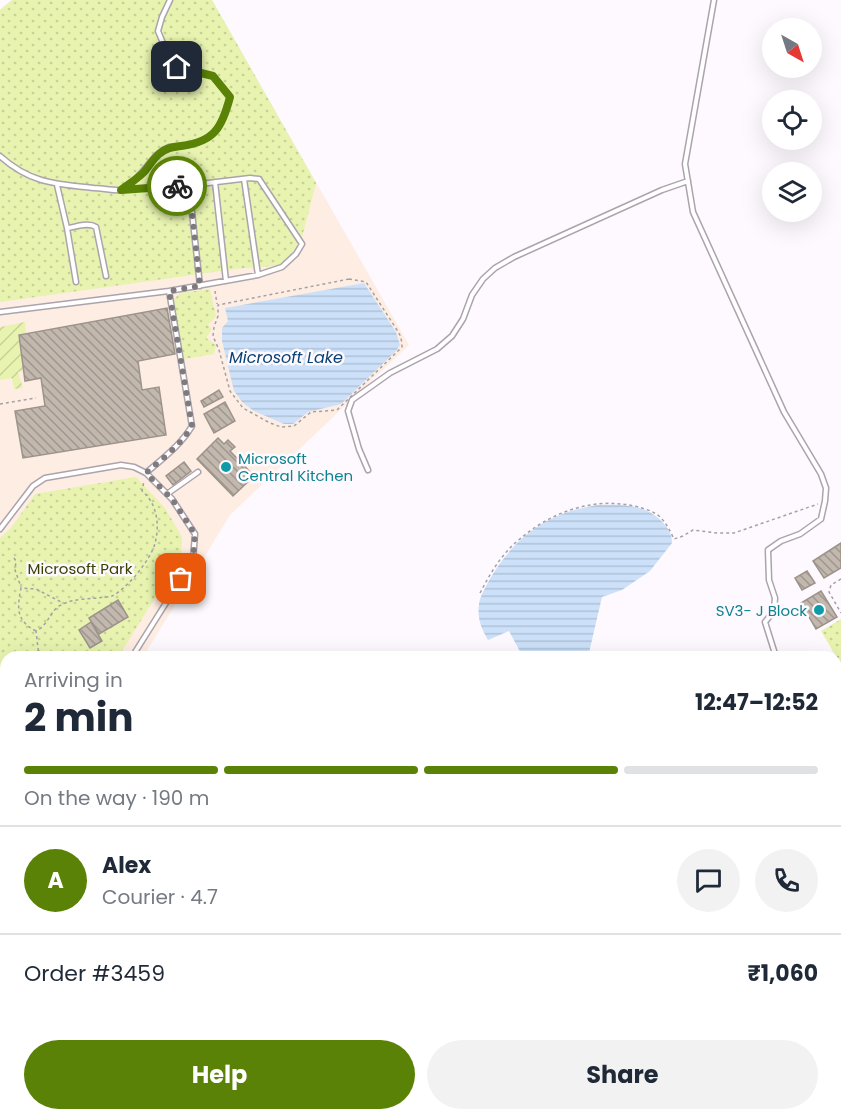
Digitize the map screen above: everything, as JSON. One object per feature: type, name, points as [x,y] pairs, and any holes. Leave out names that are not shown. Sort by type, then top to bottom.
[{"type":"lane","points":[[121,190],[136,180],[159,153],[169,147],[184,146],[205,140],[213,135],[224,118],[230,97],[213,76],[177,67],[170,60],[158,31],[170,0]]},
{"type":"lane","points":[[714,0],[685,164],[693,212],[784,412],[821,474],[826,488],[821,519],[800,534],[781,541],[768,550],[769,580],[775,598],[774,611],[765,622],[774,651]]},
{"type":"lane","points":[[0,156],[18,171],[42,182],[57,185],[121,190],[259,179],[302,244],[296,254],[282,267],[258,275],[169,291],[0,312]]},
{"type":"lane","points":[[244,179],[258,275]]},
{"type":"lane","points":[[368,470],[348,411],[352,400],[390,373],[437,350],[453,336],[463,319],[472,295],[483,279],[514,257],[662,190],[688,181]]},
{"type":"lane","points":[[215,182],[226,281]]},
{"type":"lane","points":[[57,185],[68,228],[76,282]]},
{"type":"lane","points":[[189,185],[200,286]]},
{"type":"lane","points":[[68,228],[88,225],[96,227],[106,276]]},
{"type":"lane","points":[[146,473],[176,447],[192,426],[169,291]]},
{"type":"lane","points":[[0,529],[33,486],[45,478],[120,465],[134,467],[146,473],[172,499],[195,534],[193,560],[136,651]]},
{"type":"lane","points":[[167,494],[198,472]]},
{"type":"path","points":[[214,284],[218,316],[213,336],[230,391],[243,408],[281,427],[294,426],[311,412],[337,410],[402,347],[401,337],[366,282],[349,279],[218,305]]},
{"type":"path","points":[[0,404],[36,398]]},
{"type":"path","points":[[36,631],[42,628],[56,609],[63,604],[83,599],[110,597],[122,590],[134,578],[155,544],[157,528],[153,504],[142,491],[146,473]]},
{"type":"path","points":[[480,593],[499,560],[521,537],[552,517],[569,510],[605,504],[629,505],[651,511],[664,521],[674,539],[693,530],[734,533],[825,501]]},
{"type":"path","points":[[14,558],[21,588],[18,610],[21,619],[28,627],[36,631]]},
{"type":"path","points":[[841,579],[831,585],[829,592],[841,614]]},
{"type":"path","points":[[21,588],[36,589],[63,604]]},
{"type":"path","points":[[36,631],[38,651]]},
{"type":"shaded area","points":[[12,0],[212,0],[409,345],[230,515],[147,651],[0,651],[0,9]]},
{"type":"green space","points":[[12,0],[212,0],[316,183],[302,237],[284,265],[235,269],[0,302],[0,10]]},
{"type":"green space","points":[[210,289],[216,316],[208,325],[212,329],[206,338],[216,345],[214,354],[184,359],[173,300],[180,293]]},
{"type":"green space","points":[[25,322],[26,334],[19,335],[23,371],[18,372],[23,388],[14,389],[12,378],[0,380],[0,327]]},
{"type":"green space","name":"Microsoft Park","points":[[136,477],[165,508],[182,537],[181,556],[122,651],[0,651],[0,538],[11,528],[35,494]]},
{"type":"green space","points":[[841,619],[841,651],[833,651],[821,631]]},
{"type":"water","name":"Microsoft Lake","points":[[364,283],[396,332],[400,345],[396,351],[341,404],[308,412],[293,424],[284,424],[254,411],[243,403],[234,391],[222,341],[222,328],[228,321],[225,308]]},
{"type":"water","points":[[597,505],[625,505],[643,509],[667,527],[672,543],[650,571],[622,590],[602,597],[589,651],[520,651],[509,631],[488,640],[479,618],[480,601],[483,591],[502,560],[533,529],[564,513]]},
{"type":"building","points":[[167,308],[175,354],[138,361],[142,390],[159,387],[166,435],[23,458],[15,411],[45,406],[41,378],[25,381],[19,335]]},
{"type":"building","points":[[219,390],[223,397],[204,407],[201,401]]},
{"type":"building","points":[[225,402],[235,421],[214,433],[204,414]]},
{"type":"building","name":"Microsoft Central Kitchen","points":[[218,438],[224,444],[228,440],[235,447],[230,451],[254,476],[233,496],[197,459]]},
{"type":"building","points":[[184,462],[191,471],[173,485],[166,476]]},
{"type":"building","points":[[841,543],[841,568],[824,578],[813,561]]},
{"type":"building","points":[[807,571],[815,583],[802,590],[795,578]]},
{"type":"building","name":"SV3- J Block","points":[[821,591],[837,617],[816,629],[801,603]]},
{"type":"building","points":[[118,600],[128,617],[99,634],[89,618]]},
{"type":"building","points":[[91,622],[102,641],[90,648],[79,630]]},
{"type":"way so far","points":[[177,186],[189,185],[200,286],[169,291],[192,426],[176,447],[146,473],[172,499],[195,534],[193,560],[181,579]]},
{"type":"place","name":"Microsoft Central Kitchen","points":[[226,467]]},
{"type":"place","name":"SV3- J Block","points":[[819,610]]},
{"type":"route","points":[[177,67],[213,76],[230,97],[224,118],[213,135],[205,140],[184,146],[169,147],[159,153],[136,180],[121,190],[177,186]]}]
